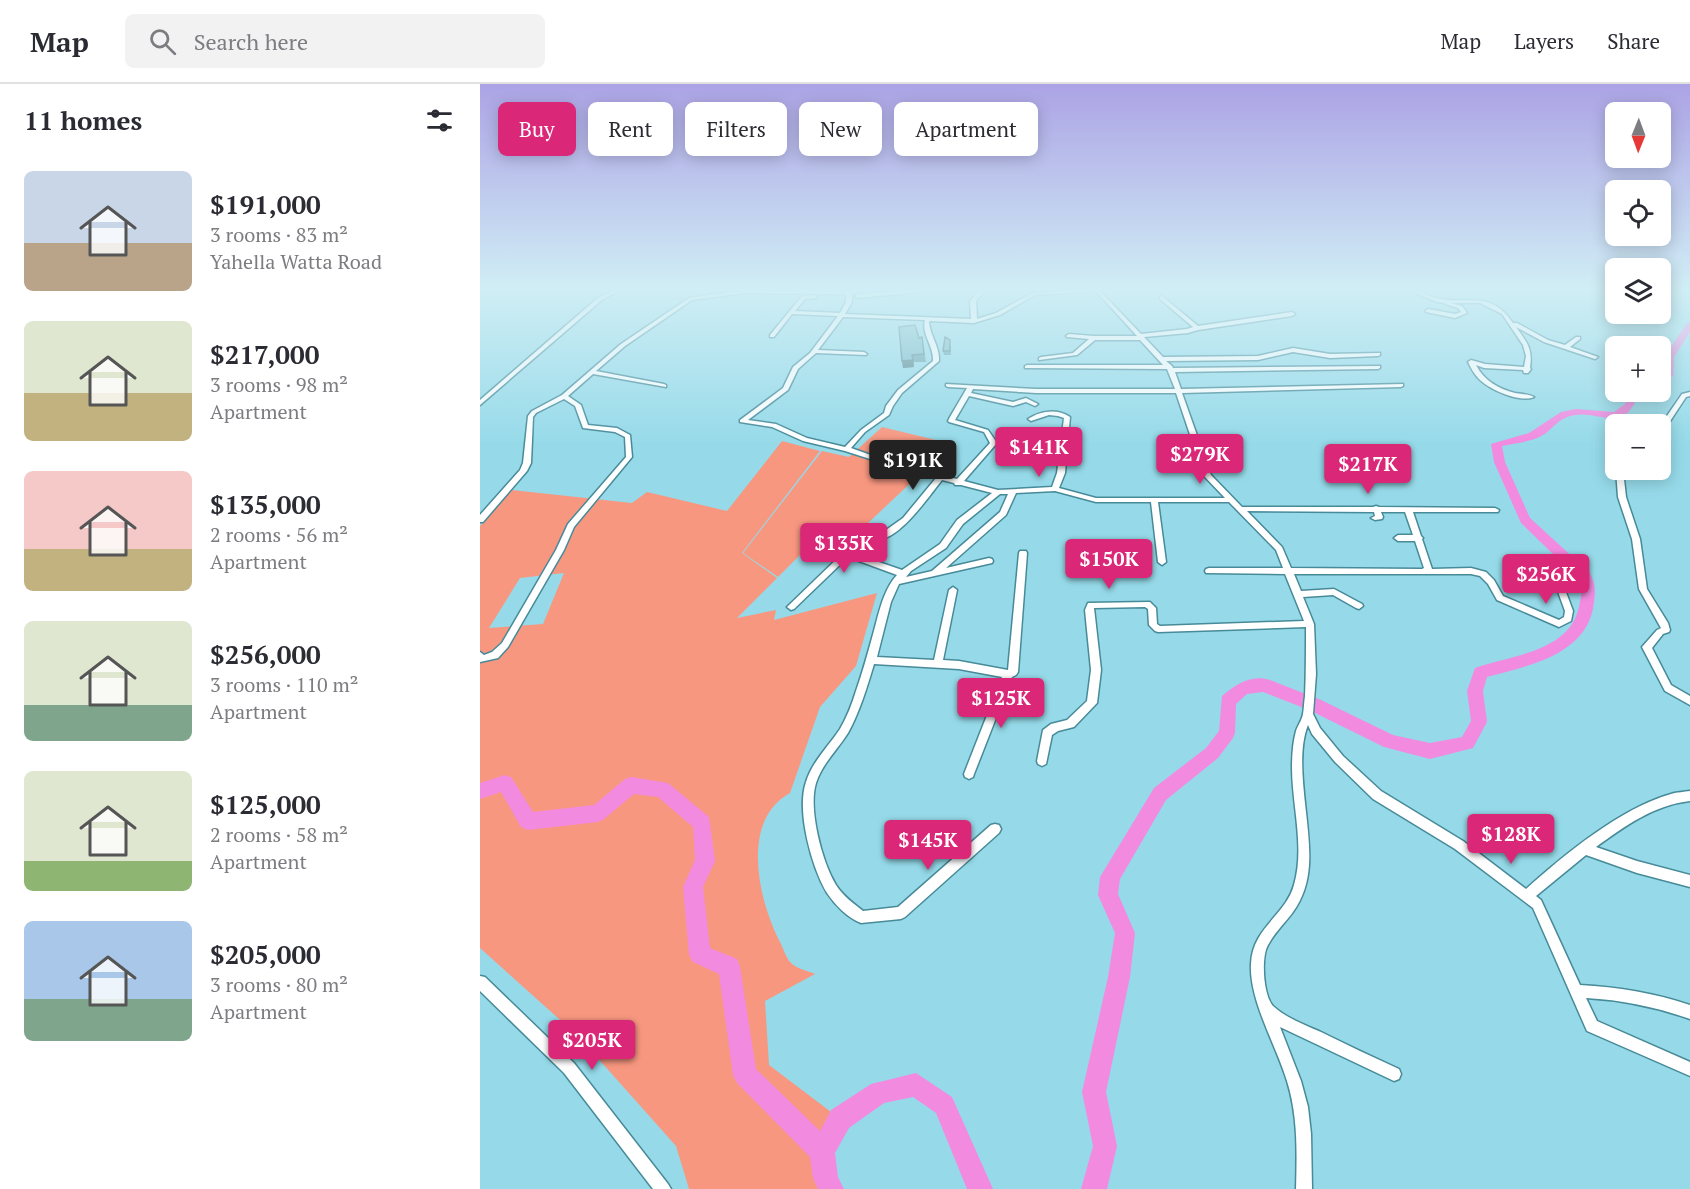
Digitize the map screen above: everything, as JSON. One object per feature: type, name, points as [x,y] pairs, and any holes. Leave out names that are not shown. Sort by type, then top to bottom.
[{"type":"street","points":[[480,403],[551,342]]},
{"type":"street","points":[[480,520],[523,471],[527,463],[530,417],[534,412],[564,396],[629,342]]},
{"type":"street","points":[[821,342],[795,368],[786,389],[742,421],[774,425],[805,440],[847,449],[940,478],[998,492],[1055,489],[1096,500],[1232,500]]},
{"type":"street","points":[[847,449],[863,431],[887,414],[888,406],[900,392],[936,361],[935,350],[931,342]]},
{"type":"street","points":[[1041,359],[1075,354],[1090,342]]},
{"type":"street","points":[[1145,342],[1170,369],[1209,476],[1279,549],[1290,573],[1310,624],[1311,675],[1308,714],[1316,731],[1339,759],[1377,795],[1459,845],[1537,904],[1592,1026],[1690,1069]]},
{"type":"street","points":[[1524,342],[1529,356],[1527,371],[1484,366],[1471,362],[1478,374],[1492,387],[1509,394],[1531,397]]},
{"type":"street","points":[[1552,342],[1595,357]]},
{"type":"street","points":[[1565,348],[1573,342]]},
{"type":"street","points":[[1162,359],[1258,358],[1293,350],[1330,356],[1378,354]]},
{"type":"street","points":[[814,351],[864,354]]},
{"type":"street","points":[[1027,367],[1170,369],[1378,367]]},
{"type":"street","points":[[591,372],[664,386]]},
{"type":"street","points":[[948,385],[1013,404],[1026,400],[1035,404]]},
{"type":"street","points":[[970,391],[1177,391],[1401,385]]},
{"type":"street","points":[[958,483],[994,443],[986,431],[951,421],[970,391]]},
{"type":"street","points":[[1671,415],[1684,395],[1690,394]]},
{"type":"street","points":[[480,656],[482,659],[495,655],[505,645],[560,550],[571,526],[629,457],[628,436],[617,430],[585,427],[578,405],[564,396]]},
{"type":"street","points":[[1031,419],[1048,413],[1059,413],[1067,417],[1061,473],[1055,489]]},
{"type":"street","points":[[882,537],[906,520],[940,478]]},
{"type":"street","points":[[1620,480],[1622,498],[1636,539],[1643,589],[1666,630],[1647,647],[1668,688],[1690,701]]},
{"type":"street","points":[[995,829],[901,914],[861,917],[846,906],[829,884],[812,829],[807,799],[810,783],[821,762],[848,723],[871,660],[887,602],[896,582],[903,574],[942,546],[960,522],[998,492]]},
{"type":"street","points":[[935,573],[1003,513],[1012,493]]},
{"type":"street","points":[[1154,499],[1161,562]]},
{"type":"street","points":[[1374,518],[1379,517],[1376,508]]},
{"type":"street","points":[[1408,508],[1428,569],[1423,572]]},
{"type":"street","points":[[1240,509],[1495,510]]},
{"type":"street","points":[[1398,538],[1419,538]]},
{"type":"street","points":[[791,607],[847,554],[903,574]]},
{"type":"street","points":[[969,774],[1008,674],[1015,668],[1023,554]]},
{"type":"street","points":[[896,582],[989,561]]},
{"type":"street","points":[[1209,571],[1290,573],[1471,571],[1483,574],[1491,582],[1500,598],[1559,624],[1568,619],[1569,611],[1557,578]]},
{"type":"street","points":[[938,663],[953,590]]},
{"type":"street","points":[[1299,594],[1334,592],[1359,606]]},
{"type":"street","points":[[1042,761],[1047,733],[1055,727],[1070,724],[1092,703],[1096,670],[1089,610],[1091,605],[1146,604],[1152,608],[1153,625],[1158,629],[1310,624]]},
{"type":"street","points":[[871,660],[938,663],[1008,674]]},
{"type":"street","points":[[1304,1189],[1304,1119],[1295,1082],[1267,1009],[1257,963],[1263,939],[1299,891],[1303,865],[1298,762],[1302,722],[1308,714]]},
{"type":"street","points":[[1527,896],[1554,870],[1608,832],[1661,801],[1680,795],[1690,796]]},
{"type":"street","points":[[1586,849],[1637,867],[1690,881]]},
{"type":"street","points":[[480,981],[569,1068],[663,1189]]},
{"type":"street","points":[[1578,991],[1664,1003],[1690,1012]]},
{"type":"street","points":[[1267,1009],[1284,1022],[1394,1074]]},
{"type":"shaded area","points":[[882,427],[952,444],[867,524],[820,535],[778,577],[743,553],[822,451],[849,457]]},
{"type":"shaded area","points":[[782,441],[820,451],[742,553],[777,578],[737,618],[776,610],[774,620],[877,593],[856,666],[820,707],[790,793],[774,805],[764,822],[759,841],[760,884],[772,925],[790,962],[798,968],[815,974],[765,1001],[769,1065],[835,1115],[813,1151],[821,1189],[689,1189],[676,1146],[578,1036],[480,948],[480,526],[512,490],[632,503],[647,492],[727,511]],"holes":[[[564,573],[543,624],[489,628],[520,578]]]},
{"type":"building","points":[[900,342],[923,342],[924,354],[912,355],[913,360],[902,361]]},
{"type":"building","points":[[944,342],[950,342],[950,351],[943,351]]},
{"type":"waterway","points":[[1671,354],[1679,342]]},
{"type":"waterway","points":[[1094,1189],[1105,1146],[1094,1092],[1119,977],[1125,933],[1108,895],[1110,877],[1160,794],[1212,753],[1227,733],[1228,701],[1243,688],[1264,685],[1315,705],[1390,742],[1430,751],[1467,743],[1479,722],[1475,691],[1481,672],[1531,658],[1563,643],[1575,632],[1583,618],[1587,601],[1588,582],[1585,576],[1535,531],[1522,515],[1499,462],[1497,444],[1533,435],[1565,414],[1576,412],[1616,415],[1623,412],[1631,402]]},
{"type":"waterway","points":[[480,791],[505,783],[528,821],[598,813],[631,785],[662,789],[702,823],[705,861],[693,887],[700,955],[729,967],[745,1075],[822,1151]]},
{"type":"waterway","points":[[822,1151],[840,1119],[879,1092],[916,1085],[944,1105],[980,1189]]},
{"type":"waterway","points":[[822,1151],[826,1178],[831,1189]]}]
